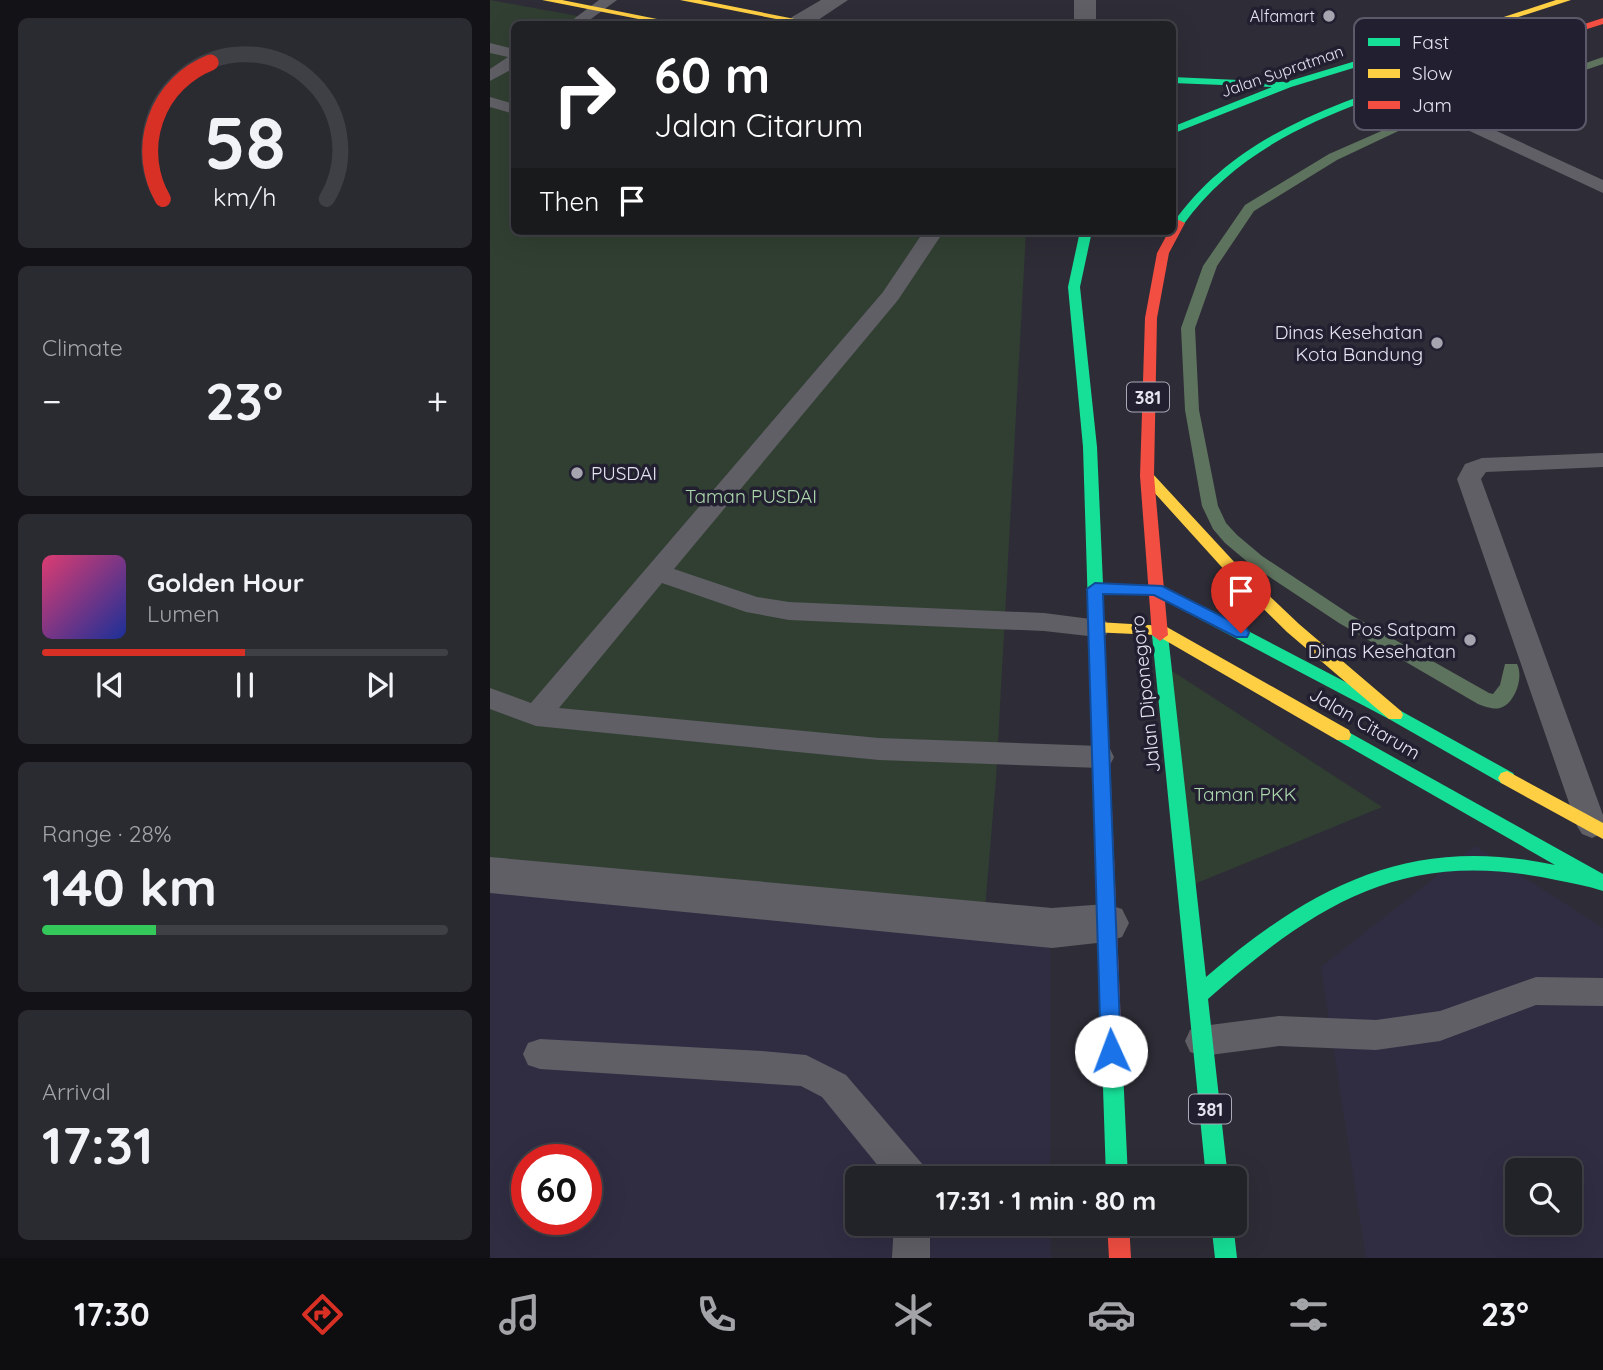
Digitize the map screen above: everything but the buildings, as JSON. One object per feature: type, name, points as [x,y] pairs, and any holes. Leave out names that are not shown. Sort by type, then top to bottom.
[{"type":"main road","points":[[547,0],[603,5],[665,21]]},
{"type":"main road","points":[[685,0],[797,21]]},
{"type":"main road","name":"Jalan Supratman","points":[[1503,18],[1558,1]]},
{"type":"main road","points":[[1586,26],[1603,21]]},
{"type":"main road","name":"Jalan Supratman","points":[[1176,129],[1287,85],[1354,64]]},
{"type":"main road","points":[[1176,80],[1287,85]]},
{"type":"main road","name":"Jalan Diponegoro","points":[[1176,229],[1186,211],[1222,171],[1306,122],[1354,103]]},
{"type":"main road","name":"Jalan Diponegoro","points":[[1085,235],[1074,287],[1090,447],[1116,1166]]},
{"type":"main road","name":"Jalan Diponegoro","points":[[1173,235],[1163,253],[1151,318],[1147,476],[1159,630],[1216,1166]]},
{"type":"main road","points":[[1147,476],[1263,599],[1395,715]]},
{"type":"main road","name":"Jalan Citarum","points":[[1095,589],[1157,590],[1395,715],[1597,829]]},
{"type":"main road","name":"Jalan Citarum","points":[[1097,628],[1159,630],[1602,883]]},
{"type":"main road","points":[[1197,997],[1255,945],[1311,907],[1375,875],[1432,864],[1486,862],[1602,883]]},
{"type":"main road","points":[[1119,1236],[1120,1258]]},
{"type":"main road","points":[[1223,1236],[1226,1258]]},
{"type":"street","points":[[811,21],[837,0]]},
{"type":"street","points":[[1085,0],[1085,21]]},
{"type":"street","points":[[490,875],[1052,928],[1106,923]]},
{"type":"lane","points":[[579,21],[603,5]]},
{"type":"lane","points":[[490,48],[511,53]]},
{"type":"lane","points":[[490,76],[511,63]]},
{"type":"lane","points":[[490,102],[511,108]]},
{"type":"lane","points":[[1482,130],[1603,187]]},
{"type":"lane","points":[[536,716],[660,573],[891,296],[931,235]]},
{"type":"lane","points":[[1597,829],[1468,479],[1473,469],[1482,465],[1603,460]]},
{"type":"lane","points":[[660,573],[755,606],[789,611],[1044,622],[1097,628]]},
{"type":"lane","points":[[492,701],[536,716],[879,749],[1100,757]]},
{"type":"lane","points":[[1202,1041],[1279,1031],[1376,1035],[1440,1026],[1536,991],[1603,992]]},
{"type":"lane","points":[[540,1054],[762,1066],[806,1071],[834,1086],[901,1166]]},
{"type":"lane","points":[[911,1258],[912,1236]]},
{"type":"shaded area","points":[[1475,846],[1603,928],[1603,1258],[1366,1258],[1321,967]]},
{"type":"shaded area","points":[[490,886],[1050,938],[1050,1166],[845,1166],[845,1236],[1050,1236],[1051,1258],[490,1258]]},
{"type":"green space","name":"Taman PUSDAI","points":[[490,0],[605,21],[511,21],[511,235],[1026,235],[996,778],[984,920],[490,871]]},
{"type":"green space","name":"Taman PKK","points":[[1172,671],[1382,807],[1187,887]]},
{"type":"waterway","points":[[1586,66],[1603,60]]},
{"type":"waterway","points":[[1393,130],[1333,157],[1249,208],[1210,266],[1188,328],[1192,410],[1210,506],[1219,525],[1256,560],[1345,619],[1484,699],[1497,702],[1509,687],[1511,669]]},
{"type":"traffic: fast","points":[[1176,129],[1287,85],[1354,65]]},
{"type":"traffic: fast","points":[[1176,80],[1287,85]]},
{"type":"traffic: fast","points":[[1179,223],[1198,196],[1224,172],[1255,150],[1324,114],[1354,102]]},
{"type":"traffic: fast","points":[[1085,235],[1074,287],[1090,447],[1097,640]]},
{"type":"traffic: fast","points":[[1095,589],[1157,590],[1395,715],[1507,778]]},
{"type":"traffic: fast","points":[[1160,635],[1216,1166]]},
{"type":"traffic: fast","points":[[1343,735],[1603,883]]},
{"type":"traffic: fast","points":[[1197,997],[1261,943],[1294,920],[1364,883],[1401,871],[1442,864],[1485,862],[1529,867],[1601,882]]},
{"type":"traffic: fast","points":[[1111,1027],[1117,1166]]},
{"type":"traffic: fast","points":[[1223,1236],[1226,1258]]},
{"type":"traffic: slow","points":[[547,0],[661,21]]},
{"type":"traffic: slow","points":[[685,0],[799,21]]},
{"type":"traffic: slow","points":[[1508,18],[1566,0]]},
{"type":"traffic: slow","points":[[1147,476],[1233,570],[1293,628],[1395,715]]},
{"type":"traffic: slow","points":[[1097,628],[1159,630],[1343,735]]},
{"type":"traffic: slow","points":[[1507,778],[1603,832]]},
{"type":"traffic: jam","points":[[1586,26],[1603,21]]},
{"type":"traffic: jam","points":[[1176,229],[1179,223]]},
{"type":"traffic: jam","points":[[1160,635],[1147,476],[1151,318],[1163,253],[1173,235]]},
{"type":"traffic: jam","points":[[1097,640],[1111,1027]]},
{"type":"traffic: jam","points":[[1119,1236],[1120,1258]]},
{"type":"place","name":"Alfamart","points":[[1329,16]]},
{"type":"place","name":"Dinas Kesehatan Kota Bandung","points":[[1437,343]]},
{"type":"place","name":"PUSDAI","points":[[577,473]]},
{"type":"place","name":"Pos Satpam Dinas Kesehatan","points":[[1470,640]]},
{"type":"route","points":[[1111,1051],[1095,589],[1157,590],[1241,633]]}]
